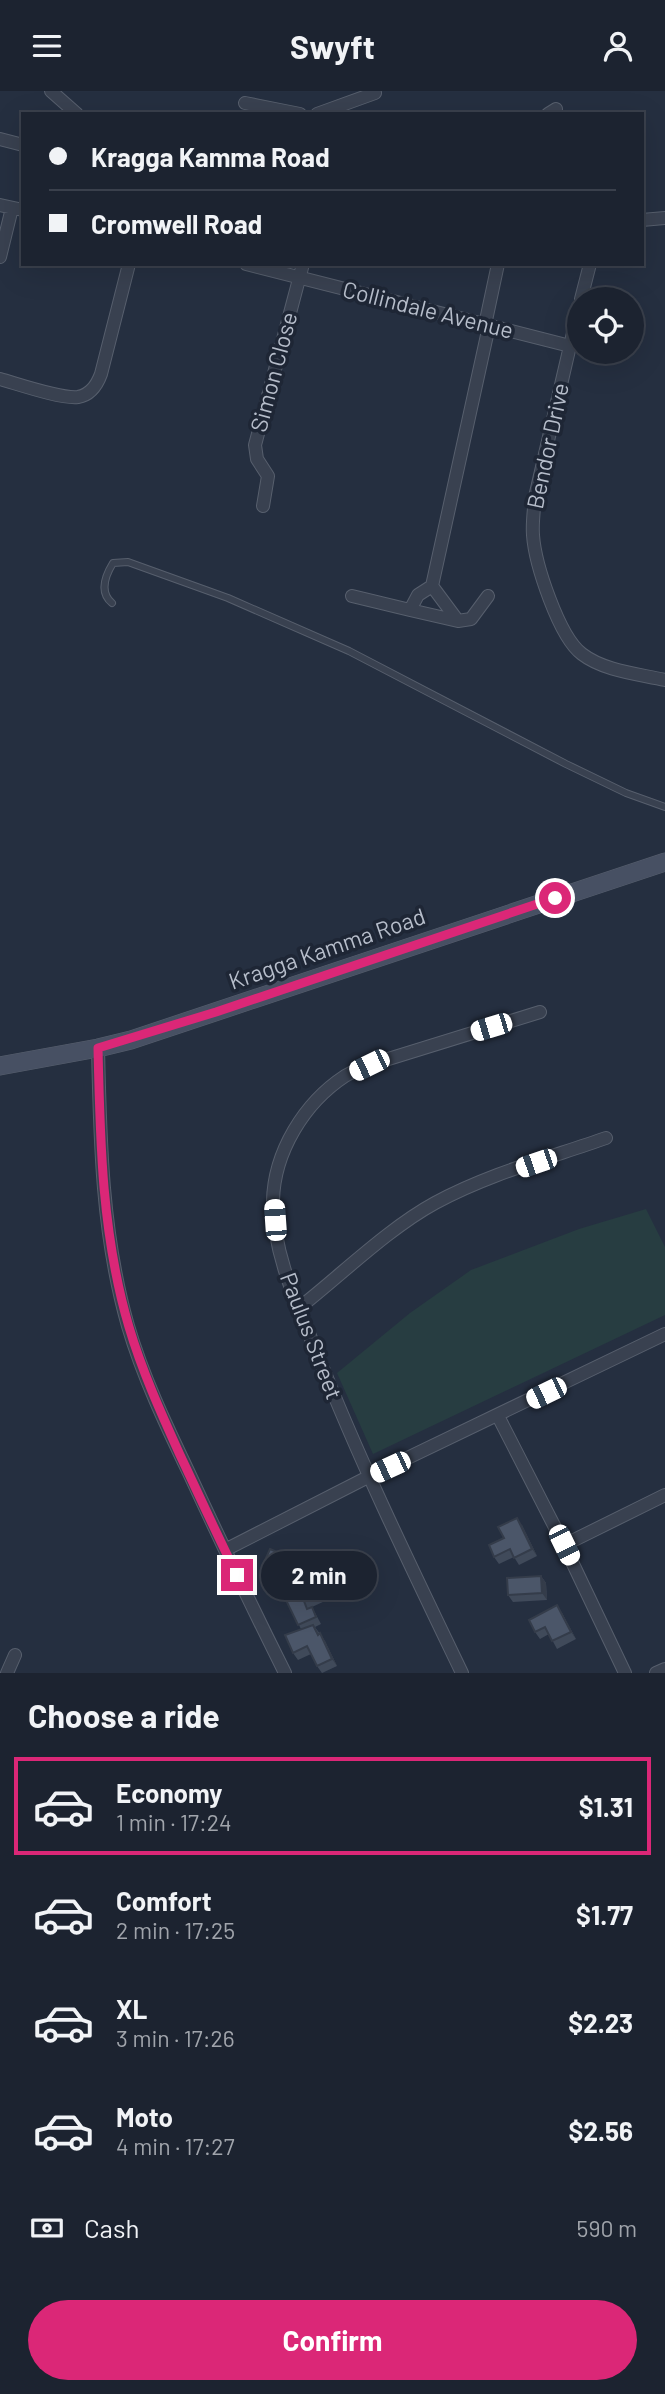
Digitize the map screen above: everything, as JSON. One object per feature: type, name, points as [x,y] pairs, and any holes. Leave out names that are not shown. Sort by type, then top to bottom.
[{"type":"main road","name":"Kragga Kamma Road","points":[[0,1066],[98,1048],[219,1011],[665,862]]},
{"type":"street","points":[[51,91],[75,112]]},
{"type":"street","points":[[323,112],[375,93]]},
{"type":"street","points":[[245,103],[290,112]]},
{"type":"street","points":[[0,139],[21,144]]},
{"type":"street","points":[[0,257],[12,207]]},
{"type":"street","points":[[644,220],[665,218]]},
{"type":"street","points":[[0,379],[68,397],[79,397],[90,392],[101,375],[128,266]]},
{"type":"street","name":"Collindale Avenue","points":[[265,266],[302,270],[487,325],[567,345]]},
{"type":"street","points":[[410,610],[418,595],[432,586],[498,266]]},
{"type":"street","points":[[584,287],[589,266]]},
{"type":"street","name":"Simon Close","points":[[263,506],[268,476],[257,459],[255,445],[302,270]]},
{"type":"street","name":"Bendor Drive","points":[[567,359],[534,505],[536,555],[561,628],[573,646],[601,664],[665,680]]},
{"type":"street","points":[[432,586],[458,621]]},
{"type":"street","points":[[352,596],[458,621],[471,619],[488,596]]},
{"type":"street","name":"Paulus Street","points":[[462,1673],[368,1477],[299,1308],[276,1240],[273,1200],[278,1167],[293,1131],[315,1102],[345,1076],[369,1065],[540,1012]]},
{"type":"street","points":[[98,1048],[104,1197],[116,1271],[129,1327],[149,1385],[285,1673]]},
{"type":"street","points":[[299,1308],[408,1220],[434,1203],[490,1179],[606,1138]]},
{"type":"street","points":[[225,1550],[368,1477],[665,1334]]},
{"type":"street","points":[[498,1416],[625,1673]]},
{"type":"street","points":[[564,1545],[665,1495]]},
{"type":"street","points":[[7,1673],[15,1655]]},
{"type":"street","points":[[656,1673],[665,1669]]},
{"type":"lane","points":[[112,603],[104,594],[104,585],[113,563],[119,562],[128,562],[228,598],[349,651],[566,764],[626,793],[665,807]]},
{"type":"green space","points":[[646,1209],[665,1247],[665,1315],[373,1454],[337,1373],[410,1313],[471,1270],[579,1229]]},
{"type":"building","points":[[517,1518],[532,1549],[514,1558],[510,1549],[494,1557],[489,1545],[504,1538],[498,1527]]},
{"type":"building","points":[[270,1549],[291,1558],[283,1576],[262,1567]]},
{"type":"building","points":[[541,1576],[542,1593],[508,1595],[507,1578]]},
{"type":"building","points":[[314,1581],[320,1594],[304,1601],[307,1609],[312,1607],[316,1617],[298,1625],[284,1596]]},
{"type":"building","points":[[557,1605],[571,1632],[552,1641],[545,1627],[535,1632],[529,1620]]},
{"type":"building","points":[[313,1625],[318,1635],[320,1633],[332,1659],[317,1666],[307,1646],[293,1653],[285,1635]]},
{"type":"route","points":[[237,1575],[163,1419],[129,1327],[108,1232],[104,1197],[98,1048],[216,1012],[555,898]]}]
